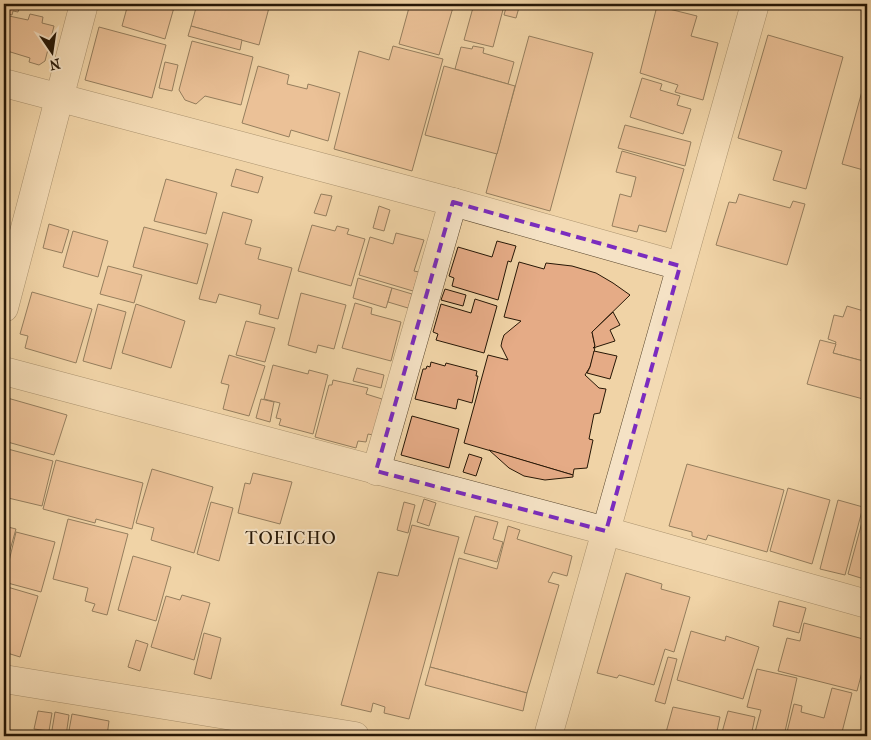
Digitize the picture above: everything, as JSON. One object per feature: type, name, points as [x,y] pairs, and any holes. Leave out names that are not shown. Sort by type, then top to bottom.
[{"type":"street","points":[[4,308],[84,4]]},
{"type":"street","points":[[548,736],[755,4]]},
{"type":"street","points":[[4,83],[453,202],[680,266]]},
{"type":"street","points":[[376,471],[453,202]]},
{"type":"street","points":[[4,372],[606,532],[867,604]]},
{"type":"street","points":[[4,679],[354,736]]},
{"type":"highlighted area","points":[[453,202],[680,266],[606,531],[376,471]]},
{"type":"building","points":[[4,4],[21,4],[18,12],[13,11],[12,15],[4,13]]},
{"type":"building","points":[[128,4],[175,4],[165,39],[122,26]]},
{"type":"building","points":[[197,4],[270,4],[259,45],[191,26]]},
{"type":"building","points":[[410,4],[454,4],[439,55],[399,44]]},
{"type":"building","points":[[474,4],[497,4],[504,6],[493,47],[464,40]]},
{"type":"building","points":[[507,4],[520,4],[516,18],[504,15]]},
{"type":"building","points":[[657,6],[697,16],[691,36],[718,43],[703,100],[675,92],[678,85],[640,73]]},
{"type":"building","points":[[30,14],[43,17],[42,23],[54,26],[45,61],[39,65],[29,62],[30,58],[4,50],[4,34],[9,16],[28,20]]},
{"type":"building","points":[[4,15],[9,16],[4,34]]},
{"type":"building","points":[[191,26],[242,40],[240,50],[188,36]]},
{"type":"building","points":[[99,27],[166,45],[152,98],[85,80]]},
{"type":"building","points":[[768,35],[843,57],[806,189],[773,180],[782,151],[738,138]]},
{"type":"building","points":[[529,36],[593,53],[550,211],[486,193]]},
{"type":"building","points":[[192,41],[253,57],[241,105],[205,96],[196,104],[185,100],[179,90]]},
{"type":"building","points":[[393,46],[443,59],[412,171],[334,149],[359,51],[389,60]]},
{"type":"building","points":[[473,46],[484,48],[483,53],[514,62],[508,84],[455,69],[461,47],[472,49]]},
{"type":"building","points":[[165,62],[178,65],[172,91],[159,88]]},
{"type":"building","points":[[258,66],[289,75],[287,84],[307,89],[308,84],[340,93],[328,141],[291,130],[289,137],[242,123]]},
{"type":"building","points":[[444,66],[515,86],[497,154],[425,135]]},
{"type":"building","points":[[642,78],[662,84],[660,90],[680,96],[677,105],[691,109],[683,134],[630,117]]},
{"type":"building","points":[[864,84],[867,84],[867,171],[842,164]]},
{"type":"building","points":[[625,125],[691,142],[685,166],[618,148]]},
{"type":"building","points":[[622,151],[684,169],[666,232],[639,225],[637,232],[612,226],[620,194],[631,197],[636,177],[616,172]]},
{"type":"building","points":[[236,169],[263,177],[258,193],[231,186]]},
{"type":"building","points":[[166,179],[217,193],[206,234],[154,221]]},
{"type":"building","points":[[321,194],[332,196],[326,216],[314,213]]},
{"type":"building","points":[[739,194],[790,208],[793,201],[805,204],[787,265],[716,245],[729,202],[736,203]]},
{"type":"building","points":[[379,206],[390,210],[384,231],[373,228]]},
{"type":"building","points":[[223,212],[252,220],[245,244],[261,248],[258,259],[292,268],[278,319],[259,314],[261,305],[219,294],[216,303],[199,299]]},
{"type":"building","points":[[49,224],[69,230],[62,253],[43,248]]},
{"type":"building","points":[[312,225],[335,231],[337,226],[349,229],[347,234],[365,239],[351,286],[298,271]]},
{"type":"building","points":[[144,227],[208,244],[197,284],[133,267]]},
{"type":"building","points":[[73,231],[108,241],[98,277],[63,267]]},
{"type":"building","points":[[396,233],[424,240],[414,271],[419,272],[413,291],[359,275],[370,237],[393,244]]},
{"type":"building","points":[[497,241],[516,246],[511,262],[508,261],[498,300],[452,286],[454,278],[449,276],[458,247],[492,257]]},
{"type":"building","points":[[519,262],[544,269],[546,263],[572,266],[596,273],[630,295],[592,332],[595,346],[594,354],[585,375],[599,388],[606,389],[600,413],[594,414],[589,439],[593,440],[587,468],[574,469],[573,475],[464,443],[488,355],[508,360],[501,346],[504,335],[521,321],[504,317]]},
{"type":"building","points":[[108,266],[142,275],[134,303],[100,294]]},
{"type":"building","points":[[358,278],[392,288],[386,308],[353,298]]},
{"type":"building","points":[[392,288],[412,294],[408,308],[388,302]]},
{"type":"building","points":[[445,289],[466,295],[463,306],[441,300]]},
{"type":"building","points":[[32,292],[92,309],[76,363],[25,348],[28,336],[20,334]]},
{"type":"building","points":[[301,293],[346,305],[334,349],[318,345],[316,353],[288,345]]},
{"type":"building","points":[[475,299],[497,306],[484,353],[436,340],[438,334],[433,332],[441,304],[471,313]]},
{"type":"building","points":[[355,303],[372,308],[371,314],[401,322],[391,361],[342,348]]},
{"type":"building","points":[[98,304],[126,312],[111,369],[83,361]]},
{"type":"building","points":[[136,304],[185,321],[171,368],[122,353]]},
{"type":"building","points":[[847,306],[867,312],[867,362],[833,353],[836,342],[828,339],[834,315],[843,317]]},
{"type":"building","points":[[613,312],[620,325],[610,330],[615,341],[593,348],[595,346],[592,332]]},
{"type":"building","points":[[246,321],[275,328],[265,362],[236,355]]},
{"type":"building","points":[[820,340],[836,344],[833,353],[867,362],[867,400],[807,384]]},
{"type":"building","points":[[594,351],[617,356],[610,379],[587,373]]},
{"type":"building","points":[[229,355],[265,366],[249,416],[223,409],[229,385],[221,383]]},
{"type":"building","points":[[431,362],[445,366],[446,363],[477,371],[476,376],[478,376],[472,403],[458,399],[456,409],[415,399],[423,369],[426,369],[427,366],[430,367]]},
{"type":"building","points":[[273,365],[308,374],[309,370],[328,375],[313,434],[279,425],[281,419],[276,418],[280,403],[264,399]]},
{"type":"building","points":[[357,368],[384,375],[381,388],[353,381]]},
{"type":"building","points":[[333,380],[368,388],[366,394],[382,399],[373,435],[368,434],[366,442],[358,441],[356,448],[315,437],[329,385],[332,385]]},
{"type":"building","points":[[4,397],[67,415],[54,455],[4,441]]},
{"type":"building","points":[[261,399],[274,402],[270,422],[256,418]]},
{"type":"building","points":[[412,416],[459,429],[449,468],[401,455]]},
{"type":"building","points":[[4,448],[53,461],[42,506],[4,497]]},
{"type":"building","points":[[489,450],[573,475],[573,477],[545,480],[524,476],[509,468]]},
{"type":"building","points":[[469,454],[482,458],[476,476],[463,472]]},
{"type":"building","points":[[56,460],[143,483],[132,529],[96,519],[95,523],[43,509]]},
{"type":"building","points":[[687,464],[784,490],[767,552],[708,535],[706,540],[692,536],[692,532],[669,526]]},
{"type":"building","points":[[152,469],[213,487],[194,553],[151,540],[154,528],[136,523]]},
{"type":"building","points":[[253,473],[292,482],[280,524],[238,513],[245,483],[250,484]]},
{"type":"building","points":[[788,488],[830,500],[812,564],[770,551]]},
{"type":"building","points":[[424,499],[436,503],[429,526],[417,522]]},
{"type":"building","points":[[838,500],[863,507],[845,575],[820,569]]},
{"type":"building","points":[[211,502],[233,508],[219,561],[197,554]]},
{"type":"building","points":[[404,502],[415,505],[408,533],[397,530]]},
{"type":"building","points":[[865,511],[867,512],[867,580],[848,574]]},
{"type":"building","points":[[475,516],[498,522],[493,539],[503,542],[497,562],[464,553]]},
{"type":"building","points":[[68,519],[128,534],[107,615],[92,611],[95,604],[85,601],[88,588],[53,579]]},
{"type":"building","points":[[412,525],[459,537],[409,719],[384,713],[385,707],[373,703],[371,712],[341,705],[378,572],[398,576]]},
{"type":"building","points":[[4,526],[16,529],[8,557],[4,556]]},
{"type":"building","points":[[508,526],[520,530],[517,539],[572,556],[567,576],[553,572],[548,582],[559,585],[527,693],[430,667],[459,558],[497,569]]},
{"type":"building","points":[[16,532],[55,542],[41,592],[4,582]]},
{"type":"building","points":[[133,556],[171,567],[156,621],[118,610]]},
{"type":"building","points":[[626,573],[662,584],[661,589],[690,597],[674,652],[665,649],[654,685],[619,675],[617,678],[597,673]]},
{"type":"building","points":[[4,586],[38,596],[20,657],[4,652]]},
{"type":"building","points":[[182,595],[210,603],[194,660],[151,647],[166,596],[180,600]]},
{"type":"building","points":[[779,601],[806,608],[799,633],[773,626]]},
{"type":"building","points":[[804,623],[867,640],[867,653],[857,691],[778,671],[787,638],[800,641]]},
{"type":"building","points":[[691,631],[725,641],[726,636],[759,647],[743,699],[677,680]]},
{"type":"building","points":[[204,633],[221,638],[211,679],[194,674]]},
{"type":"building","points":[[136,640],[148,644],[140,671],[128,667]]},
{"type":"building","points":[[668,657],[677,659],[665,704],[655,701]]},
{"type":"building","points":[[430,667],[527,693],[523,711],[425,685]]},
{"type":"building","points":[[757,669],[797,678],[784,736],[754,736],[761,710],[747,707]]},
{"type":"building","points":[[832,688],[852,693],[841,736],[786,736],[794,704],[802,706],[801,712],[824,718]]},
{"type":"building","points":[[673,707],[720,717],[716,736],[665,736]]},
{"type":"building","points":[[38,711],[52,713],[49,731],[34,729]]},
{"type":"building","points":[[728,711],[755,717],[751,736],[721,736]]},
{"type":"building","points":[[55,712],[69,715],[66,736],[51,736]]},
{"type":"building","points":[[72,714],[109,721],[107,736],[68,736]]},
{"type":"building","points":[[21,731],[40,736],[20,736]]},
{"type":"district","name":"TOEICHO","points":[[291,538]]}]
